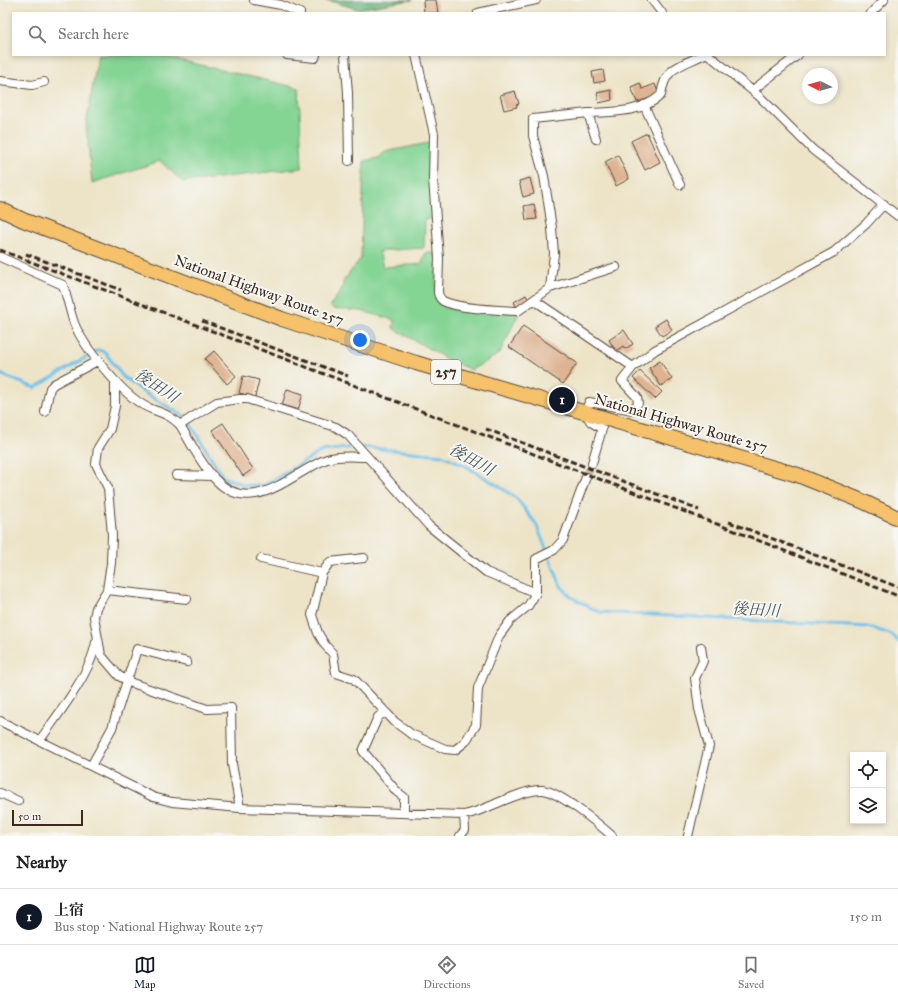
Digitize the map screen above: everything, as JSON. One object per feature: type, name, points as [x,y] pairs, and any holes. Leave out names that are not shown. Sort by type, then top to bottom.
[{"type":"highway","name":"National Highway Route 257","points":[[0,209],[22,220],[282,319],[416,363],[798,475],[856,498],[898,518]]},
{"type":"street","points":[[254,0],[281,5],[298,12]]},
{"type":"street","points":[[482,12],[536,0]]},
{"type":"street","points":[[652,0],[661,12]]},
{"type":"street","points":[[872,12],[884,0]]},
{"type":"street","points":[[296,56],[315,58],[316,56]]},
{"type":"street","points":[[345,56],[348,94],[349,161]]},
{"type":"street","points":[[416,56],[434,134],[433,179],[439,258],[439,297],[444,302],[461,306],[518,312],[550,288],[616,267]]},
{"type":"street","points":[[550,288],[554,254],[552,228],[544,176],[533,136],[533,119],[634,109],[662,95],[663,82],[673,69],[701,56]]},
{"type":"street","points":[[710,56],[753,90],[813,150],[898,216]]},
{"type":"street","points":[[753,90],[797,56]]},
{"type":"street","points":[[0,80],[32,85],[44,82]]},
{"type":"street","points":[[644,105],[680,185]]},
{"type":"street","points":[[588,113],[596,139]]},
{"type":"street","points":[[592,463],[602,429],[591,422],[585,413],[589,402],[632,410],[636,406],[637,397],[622,381],[633,367],[655,350],[834,252],[866,224],[884,204]]},
{"type":"street","points":[[0,257],[63,285],[75,324],[88,348],[115,381],[143,405],[171,416],[181,424],[213,476],[224,487],[233,492],[258,494],[272,490],[327,459],[341,456],[365,456]]},
{"type":"street","points":[[534,300],[633,367]]},
{"type":"street","points":[[45,412],[50,388],[54,384],[98,359]]},
{"type":"street","points":[[115,381],[115,406],[110,429],[98,448],[96,464],[108,488],[110,512],[111,563],[106,590],[96,608],[94,617],[96,637],[101,655],[119,676],[126,680],[207,709],[231,708],[232,764],[240,808]]},
{"type":"street","points":[[181,424],[217,402],[230,399],[247,399],[336,427],[351,439],[429,526],[486,572],[536,593]]},
{"type":"street","points":[[176,475],[213,476]]},
{"type":"street","points":[[364,558],[330,562],[322,573],[312,614],[318,633],[325,645],[333,654],[336,673],[354,679],[385,712],[411,734],[445,749],[455,750],[465,742],[476,724],[478,688],[504,627],[528,606],[536,593],[536,558],[554,550],[563,540],[586,478]]},
{"type":"street","points":[[261,559],[322,573]]},
{"type":"street","points":[[106,590],[187,599]]},
{"type":"street","points":[[40,740],[67,703],[87,667],[94,652],[96,637]]},
{"type":"street","points":[[688,836],[709,746],[699,709],[695,682],[697,671],[703,661],[701,647]]},
{"type":"street","points":[[91,766],[112,728],[137,649],[187,662]]},
{"type":"street","points":[[385,712],[378,717],[363,752],[397,792],[404,798],[404,813]]},
{"type":"street","points":[[0,721],[153,797],[172,802],[240,808],[464,815],[474,813],[523,794],[542,790],[550,792],[567,803],[612,836]]},
{"type":"street","points":[[0,793],[18,801]]},
{"type":"street","points":[[460,836],[465,830],[464,815]]},
{"type":"green space","points":[[326,0],[412,0],[357,9]]},
{"type":"green space","points":[[98,56],[162,56],[299,88],[302,168],[183,182],[160,161],[92,183],[86,125]]},
{"type":"green space","points":[[433,142],[433,219],[425,219],[424,248],[379,251],[383,267],[421,264],[426,253],[436,253],[436,294],[439,303],[469,309],[519,313],[499,354],[471,370],[445,358],[393,328],[394,320],[362,311],[333,309],[330,306],[342,289],[344,280],[361,258],[364,161],[378,158],[385,152]]},
{"type":"building","points":[[436,0],[438,12],[424,12],[423,1]]},
{"type":"building","points":[[603,70],[605,81],[594,83],[592,72]]},
{"type":"building","points":[[640,83],[642,89],[655,84],[659,95],[637,102],[631,87]]},
{"type":"building","points":[[611,90],[612,100],[599,103],[597,93]]},
{"type":"building","points":[[515,91],[519,104],[516,105],[517,107],[504,110],[500,95]]},
{"type":"building","points":[[647,133],[660,162],[645,170],[631,141]]},
{"type":"building","points":[[618,155],[629,179],[616,186],[605,162]]},
{"type":"building","points":[[530,178],[534,194],[523,197],[519,181]]},
{"type":"building","points":[[534,204],[537,219],[526,220],[524,206]]},
{"type":"building","points":[[526,295],[529,301],[517,308],[514,302]]},
{"type":"building","points":[[666,319],[672,330],[662,336],[655,326]]},
{"type":"building","points":[[523,326],[577,363],[563,384],[509,347]]},
{"type":"building","points":[[624,330],[633,344],[625,349],[623,346],[616,351],[609,340]]},
{"type":"building","points":[[214,351],[236,376],[227,384],[205,359]]},
{"type":"building","points":[[660,361],[672,379],[661,386],[649,368]]},
{"type":"building","points":[[640,371],[662,392],[655,399],[633,378]]},
{"type":"building","points":[[243,376],[259,380],[255,397],[239,393]]},
{"type":"building","points":[[287,389],[303,394],[298,410],[282,405]]},
{"type":"building","points":[[223,423],[253,469],[243,476],[212,430]]},
{"type":"waterway","name":"後田川","points":[[0,374],[35,388],[98,350],[105,352],[123,377],[146,394],[187,418],[223,477],[244,485],[263,486],[322,451],[356,447]]},
{"type":"waterway","name":"後田川","points":[[362,447],[442,455],[466,466],[500,487],[517,499],[536,524],[561,586],[571,597],[599,612],[868,627],[890,634],[898,641]]},
{"type":"tunnel","points":[[586,477],[592,463]]},
{"type":"railway","points":[[0,250],[730,529],[898,596]]},
{"type":"railway","points":[[26,254],[121,290]]},
{"type":"railway","points":[[202,321],[348,376]]},
{"type":"railway","points":[[486,429],[699,510]]},
{"type":"railway","points":[[729,522],[898,587]]},
{"type":"place","name":"上宿","points":[[562,400]]}]
